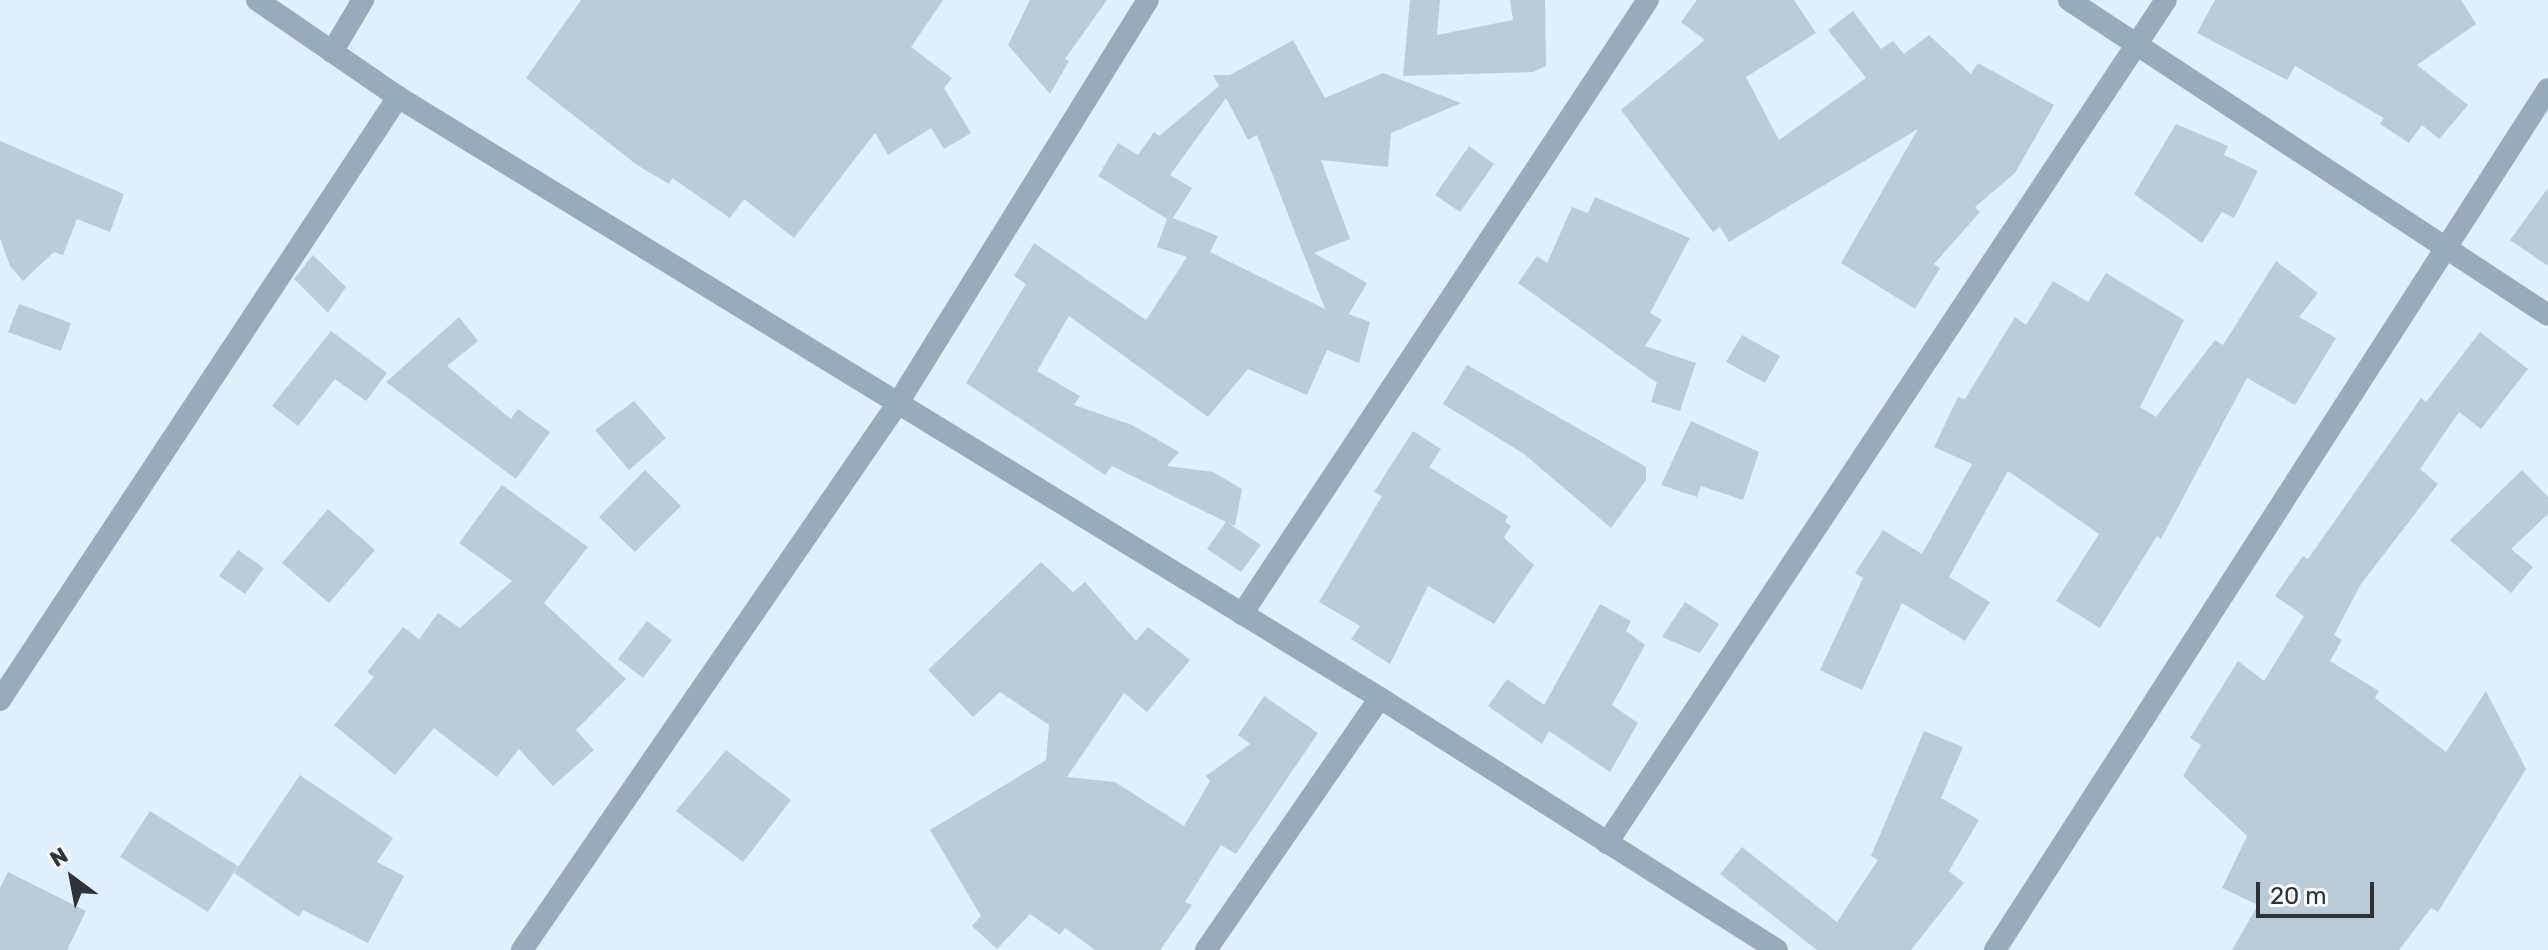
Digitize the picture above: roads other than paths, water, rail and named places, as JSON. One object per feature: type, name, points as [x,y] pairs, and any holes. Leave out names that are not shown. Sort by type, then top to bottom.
[{"type":"street","points":[[257,0],[398,97],[1380,698],[1777,950]]},
{"type":"street","points":[[332,52],[363,0]]},
{"type":"street","points":[[522,950],[898,403],[1148,0]]},
{"type":"street","points":[[1242,614],[1648,0]]},
{"type":"street","points":[[2069,0],[2548,315]]},
{"type":"street","points":[[1607,843],[2166,0]]},
{"type":"street","points":[[1995,950],[2548,89]]},
{"type":"street","points":[[0,700],[398,97]]},
{"type":"street","points":[[1206,950],[1380,698]]}]
